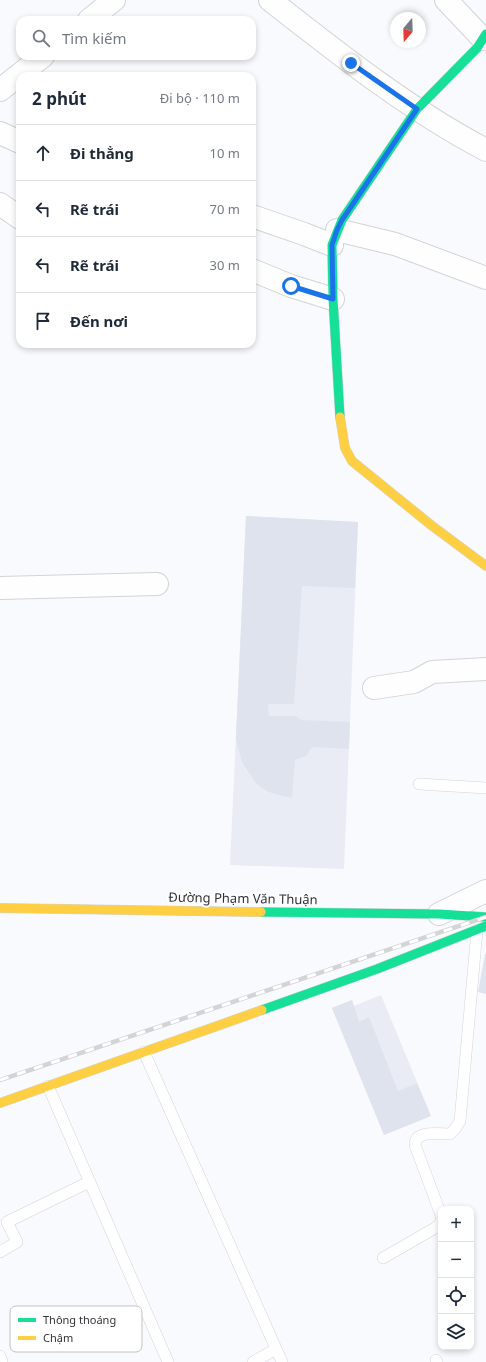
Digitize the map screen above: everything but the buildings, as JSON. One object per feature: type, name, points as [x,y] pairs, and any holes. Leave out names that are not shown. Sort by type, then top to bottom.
[{"type":"street","points":[[94,16],[114,0]]},
{"type":"street","points":[[270,0],[351,63],[417,109],[486,150]]},
{"type":"street","points":[[446,0],[485,36],[478,48],[417,109],[342,220],[334,238],[333,299],[340,415],[345,448],[352,461],[431,525],[486,566]]},
{"type":"street","points":[[23,72],[38,60]]},
{"type":"street","points":[[0,90],[16,77]]},
{"type":"street","points":[[0,133],[16,140]]},
{"type":"street","points":[[0,204],[16,215]]},
{"type":"street","points":[[256,217],[304,234],[395,244],[486,278]]},
{"type":"street","points":[[256,272],[291,286],[333,299]]},
{"type":"street","points":[[0,588],[157,584]]},
{"type":"street","points":[[374,688],[414,682],[432,672],[486,669]]},
{"type":"street","points":[[439,914],[486,891]]},
{"type":"street","name":"Đường Phạm Văn Thuận","points":[[0,908],[439,914],[486,917]]},
{"type":"street","points":[[0,1103],[377,969],[481,928]]},
{"type":"lane","points":[[419,784],[486,788]]},
{"type":"lane","points":[[438,1207],[415,1145],[415,1140],[417,1137],[434,1133],[450,1134],[460,1121],[481,928]]},
{"type":"lane","points":[[144,1052],[282,1362]]},
{"type":"lane","points":[[48,1086],[168,1362]]},
{"type":"lane","points":[[0,1252],[17,1242],[7,1222],[89,1182]]},
{"type":"lane","points":[[383,1258],[438,1226]]},
{"type":"lane","points":[[253,1362],[276,1348]]},
{"type":"lane","points":[[0,1356],[2,1362]]},
{"type":"shaded area","points":[[246,516],[358,522],[344,869],[230,865]]},
{"type":"shaded area","points":[[381,995],[431,1116],[384,1135],[332,1008],[352,1000],[354,1006]]},
{"type":"railway","points":[[0,1080],[486,917]]},
{"type":"traffic: fast","points":[[340,417],[333,299],[332,245],[342,220],[417,109],[477,48],[486,34]]},
{"type":"traffic: fast","points":[[261,912],[439,914],[486,917]]},
{"type":"traffic: fast","points":[[262,1010],[377,969],[486,926]]},
{"type":"traffic: slow","points":[[340,417],[345,448],[352,461],[431,525],[486,566]]},
{"type":"traffic: slow","points":[[0,908],[261,912]]},
{"type":"traffic: slow","points":[[0,1103],[262,1010]]},
{"type":"route","points":[[291,286],[333,299],[332,245],[337,230],[342,220],[417,109],[351,63]]}]
